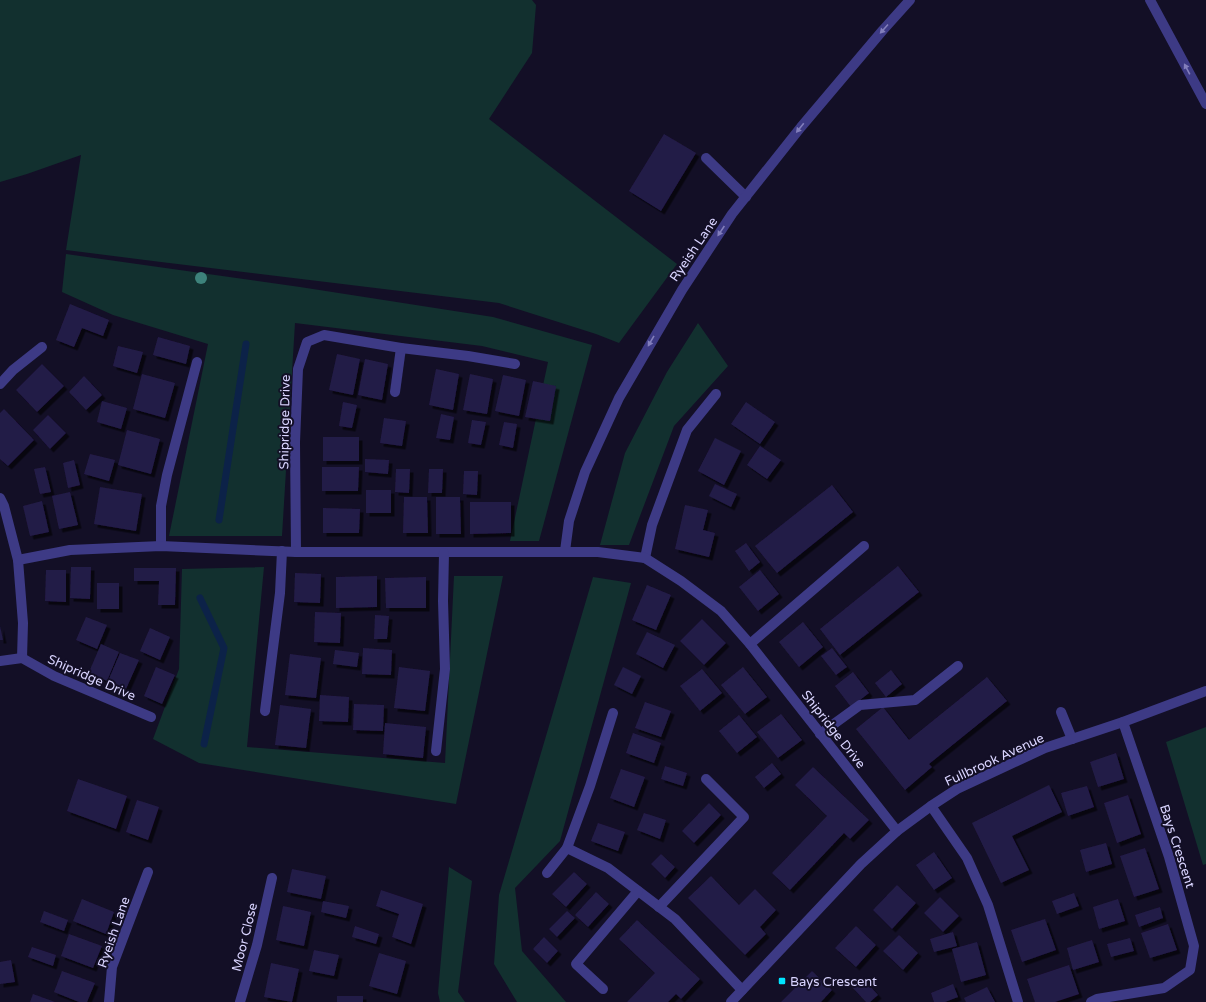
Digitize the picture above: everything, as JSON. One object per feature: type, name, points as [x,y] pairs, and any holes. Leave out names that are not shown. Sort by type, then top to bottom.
[{"type":"street","name":"Ryeish Lane","points":[[565,552],[569,522],[585,472],[619,398],[682,290],[732,214],[801,127],[910,0]]},
{"type":"street","points":[[1150,0],[1206,104]]},
{"type":"street","points":[[706,158],[746,197]]},
{"type":"street","name":"Shipridge Drive","points":[[296,552],[295,442],[298,369],[307,342],[324,336],[515,364]]},
{"type":"street","points":[[0,384],[13,370],[42,347]]},
{"type":"street","points":[[395,392],[401,348]]},
{"type":"street","points":[[161,546],[161,506],[167,475],[197,362]]},
{"type":"street","points":[[645,558],[652,525],[687,430],[716,394]]},
{"type":"street","points":[[0,498],[4,506],[18,560],[23,623],[22,658],[0,661]]},
{"type":"street","name":"Shipridge Drive","points":[[18,560],[70,550],[161,546],[296,552],[598,552],[645,558],[681,581],[721,611],[750,644],[897,831]]},
{"type":"street","points":[[750,644],[864,546]]},
{"type":"street","points":[[265,711],[280,594],[282,551]]},
{"type":"street","points":[[436,752],[445,669],[443,601],[444,553]]},
{"type":"street","name":"Shipridge Drive","points":[[22,658],[54,676],[151,717]]},
{"type":"street","points":[[820,734],[860,705],[915,700],[958,666]]},
{"type":"street","name":"Fullbrook Avenue","points":[[731,1002],[861,864],[897,831],[931,806],[957,789],[1045,748],[1123,722],[1206,691]]},
{"type":"street","points":[[1061,712],[1072,739]]},
{"type":"street","points":[[547,873],[567,848],[590,786],[613,713]]},
{"type":"street","name":"Bays Crescent","points":[[1091,1002],[1096,999],[1164,988],[1190,970],[1194,946],[1169,856],[1123,722]]},
{"type":"street","points":[[659,907],[744,817],[706,779]]},
{"type":"street","points":[[931,806],[967,858],[973,871],[988,905],[1018,1002]]},
{"type":"street","points":[[567,848],[608,868],[675,919],[742,990]]},
{"type":"street","name":"Ryeish Lane","points":[[109,1002],[112,967],[148,872]]},
{"type":"street","name":"Moor Close","points":[[240,1002],[257,945],[272,878]]},
{"type":"street","points":[[603,989],[576,964],[638,891]]},
{"type":"green space","points":[[0,0],[532,0],[536,5],[532,53],[489,119],[677,264],[619,343],[596,334],[499,303],[66,250],[81,155],[0,182]]},
{"type":"green space","points":[[66,254],[300,287],[493,317],[592,345],[539,541],[510,541],[548,362],[482,346],[295,323],[282,536],[169,536],[208,344],[113,315],[62,292]]},
{"type":"green space","points":[[698,323],[728,366],[674,426],[629,545],[600,545],[625,453],[667,372]]},
{"type":"green space","points":[[264,567],[247,747],[445,763],[454,576],[503,576],[456,804],[199,763],[153,739],[179,669],[182,569]]},
{"type":"green space","points":[[593,577],[631,583],[560,841],[515,888],[522,951],[566,1002],[517,1002],[494,964],[499,895]]},
{"type":"green space","points":[[1206,727],[1206,864],[1203,865],[1166,742]]},
{"type":"green space","points":[[449,867],[472,881],[458,992],[465,1002],[440,1002],[438,993]]},
{"type":"building","points":[[664,134],[696,153],[661,211],[629,191]]},
{"type":"building","points":[[70,304],[109,320],[103,336],[82,328],[74,347],[56,340]]},
{"type":"building","points":[[158,337],[190,346],[186,364],[153,355]]},
{"type":"building","points":[[118,346],[143,352],[137,373],[113,366]]},
{"type":"building","points":[[337,354],[360,359],[353,395],[329,390]]},
{"type":"building","points":[[365,359],[388,364],[382,400],[358,395]]},
{"type":"building","points":[[42,364],[64,386],[37,412],[16,390]]},
{"type":"building","points":[[436,369],[459,374],[453,410],[429,405]]},
{"type":"building","points":[[142,374],[175,383],[165,418],[133,409]]},
{"type":"building","points":[[470,374],[493,379],[487,414],[463,410]]},
{"type":"building","points":[[503,375],[526,380],[519,416],[495,411]]},
{"type":"building","points":[[84,376],[102,395],[86,410],[69,392]]},
{"type":"building","points":[[533,381],[556,386],[550,421],[525,417]]},
{"type":"building","points":[[102,401],[127,408],[121,429],[97,422]]},
{"type":"building","points":[[343,402],[357,405],[352,428],[339,426]]},
{"type":"building","points":[[746,402],[775,422],[760,444],[731,424]]},
{"type":"building","points":[[4,409],[34,440],[8,466],[0,459],[0,413]]},
{"type":"building","points":[[441,414],[454,417],[450,440],[436,438]]},
{"type":"building","points":[[48,415],[66,433],[50,449],[33,430]]},
{"type":"building","points":[[384,418],[406,421],[402,446],[380,443]]},
{"type":"building","points":[[472,420],[486,422],[481,445],[468,443]]},
{"type":"building","points":[[504,422],[517,424],[513,448],[499,445]]},
{"type":"building","points":[[127,430],[160,439],[151,474],[118,465]]},
{"type":"building","points":[[323,437],[359,437],[359,461],[323,461]]},
{"type":"building","points":[[715,438],[741,451],[724,485],[698,471]]},
{"type":"building","points":[[760,446],[781,460],[767,479],[747,465]]},
{"type":"building","points":[[90,454],[115,460],[109,481],[84,474]]},
{"type":"building","points":[[365,459],[389,460],[388,474],[365,472]]},
{"type":"building","points":[[74,460],[80,485],[68,488],[63,463]]},
{"type":"building","points":[[45,467],[51,492],[40,494],[34,469]]},
{"type":"building","points":[[322,467],[359,467],[358,491],[322,491]]},
{"type":"building","points":[[396,469],[410,469],[409,493],[395,492]]},
{"type":"building","points":[[429,469],[443,469],[442,493],[428,493]]},
{"type":"building","points":[[464,471],[478,471],[477,495],[463,494]]},
{"type":"building","points":[[715,484],[737,494],[731,507],[709,496]]},
{"type":"building","points":[[832,485],[853,512],[777,573],[755,546]]},
{"type":"building","points":[[100,487],[142,494],[136,531],[94,524]]},
{"type":"building","points":[[366,490],[391,490],[391,513],[366,513]]},
{"type":"building","points":[[70,492],[78,525],[59,529],[52,496]]},
{"type":"building","points":[[404,497],[427,497],[428,533],[403,533]]},
{"type":"building","points":[[436,497],[460,497],[461,534],[436,534]]},
{"type":"building","points":[[42,501],[49,532],[30,536],[23,506]]},
{"type":"building","points":[[470,502],[511,502],[511,533],[470,534]]},
{"type":"building","points":[[685,505],[708,510],[703,530],[715,533],[709,557],[675,549]]},
{"type":"building","points":[[323,508],[360,509],[359,533],[323,533]]},
{"type":"building","points":[[746,543],[760,562],[749,571],[735,551]]},
{"type":"building","points":[[898,566],[919,592],[840,655],[820,629]]},
{"type":"building","points":[[71,567],[91,567],[90,599],[70,598]]},
{"type":"building","points":[[134,568],[176,568],[175,605],[158,605],[159,581],[134,581]]},
{"type":"building","points":[[46,570],[66,570],[66,602],[45,601]]},
{"type":"building","points":[[760,570],[779,594],[758,611],[739,587]]},
{"type":"building","points":[[295,573],[321,574],[320,603],[294,602]]},
{"type":"building","points":[[377,576],[377,607],[336,608],[336,577]]},
{"type":"building","points":[[426,577],[426,608],[386,608],[385,578]]},
{"type":"building","points":[[97,583],[119,583],[119,609],[97,609]]},
{"type":"building","points":[[647,585],[671,595],[656,630],[632,620]]},
{"type":"building","points":[[315,612],[341,613],[340,643],[314,642]]},
{"type":"building","points":[[375,615],[389,616],[387,639],[374,639]]},
{"type":"building","points":[[86,617],[107,625],[97,649],[76,640]]},
{"type":"building","points":[[702,619],[726,643],[704,665],[680,641]]},
{"type":"building","points":[[803,622],[823,647],[799,667],[779,642]]},
{"type":"building","points":[[0,626],[3,640],[0,640]]},
{"type":"building","points":[[150,628],[170,637],[160,660],[140,651]]},
{"type":"building","points":[[647,632],[675,645],[663,668],[636,654]]},
{"type":"building","points":[[101,644],[119,652],[107,681],[89,672]]},
{"type":"building","points":[[363,648],[392,650],[391,675],[362,674]]},
{"type":"building","points":[[832,648],[847,667],[836,675],[821,656]]},
{"type":"building","points":[[335,650],[359,653],[357,667],[333,664]]},
{"type":"building","points":[[120,653],[139,660],[126,689],[108,681]]},
{"type":"building","points":[[290,654],[321,658],[316,698],[285,695]]},
{"type":"building","points":[[156,667],[175,675],[162,704],[144,696]]},
{"type":"building","points":[[399,667],[430,671],[425,711],[394,708]]},
{"type":"building","points":[[623,667],[641,676],[632,694],[614,685]]},
{"type":"building","points":[[743,667],[767,697],[745,714],[721,685]]},
{"type":"building","points":[[702,669],[722,693],[700,711],[680,686]]},
{"type":"building","points":[[891,670],[902,684],[886,697],[875,683]]},
{"type":"building","points":[[853,672],[869,693],[851,707],[835,686]]},
{"type":"building","points":[[987,677],[1007,701],[929,764],[932,767],[905,790],[856,729],[883,707],[909,740]]},
{"type":"building","points":[[320,695],[349,697],[348,722],[319,721]]},
{"type":"building","points":[[645,702],[671,711],[661,737],[635,728]]},
{"type":"building","points":[[354,704],[384,705],[383,731],[353,730]]},
{"type":"building","points":[[280,705],[311,709],[306,748],[275,745]]},
{"type":"building","points":[[781,714],[802,740],[778,758],[757,732]]},
{"type":"building","points":[[739,715],[757,737],[737,753],[719,731]]},
{"type":"building","points":[[385,723],[426,727],[423,758],[383,754]]},
{"type":"building","points":[[633,733],[661,743],[654,763],[626,753]]},
{"type":"building","points":[[1116,753],[1124,779],[1098,787],[1090,762]]},
{"type":"building","points":[[772,763],[781,774],[764,788],[755,777]]},
{"type":"building","points":[[665,766],[687,773],[683,786],[661,779]]},
{"type":"building","points":[[813,767],[869,820],[850,839],[844,833],[790,890],[772,873],[827,816],[795,785]]},
{"type":"building","points":[[621,769],[645,777],[634,807],[610,798]]},
{"type":"building","points":[[78,779],[127,796],[116,829],[67,811]]},
{"type":"building","points":[[1049,785],[1062,812],[1012,836],[1029,870],[1001,883],[972,823]]},
{"type":"building","points":[[1087,786],[1094,807],[1068,816],[1061,793]]},
{"type":"building","points":[[1128,795],[1141,834],[1117,843],[1104,803]]},
{"type":"building","points":[[137,800],[159,807],[148,840],[126,832]]},
{"type":"building","points":[[709,803],[721,815],[694,843],[682,831]]},
{"type":"building","points":[[644,813],[666,820],[660,839],[637,830]]},
{"type":"building","points":[[598,823],[625,832],[618,851],[591,841]]},
{"type":"building","points":[[1106,843],[1112,864],[1086,872],[1080,850]]},
{"type":"building","points":[[1145,848],[1159,889],[1134,897],[1120,856]]},
{"type":"building","points":[[934,852],[952,878],[934,890],[916,865]]},
{"type":"building","points":[[661,854],[675,867],[665,878],[651,864]]},
{"type":"building","points":[[292,869],[326,876],[321,899],[287,892]]},
{"type":"building","points":[[574,872],[587,884],[566,907],[552,894]]},
{"type":"building","points":[[711,876],[739,905],[755,889],[776,910],[760,927],[766,934],[745,955],[688,898]]},
{"type":"building","points":[[897,885],[916,903],[892,929],[873,910]]},
{"type":"building","points":[[381,890],[423,904],[411,944],[392,937],[399,914],[376,906]]},
{"type":"building","points":[[596,892],[609,904],[588,927],[575,915]]},
{"type":"building","points":[[1074,893],[1079,906],[1057,914],[1052,901]]},
{"type":"building","points":[[940,897],[959,916],[943,932],[924,913]]},
{"type":"building","points":[[82,899],[114,912],[106,934],[73,921]]},
{"type":"building","points":[[1118,899],[1125,921],[1099,929],[1093,907]]},
{"type":"building","points":[[323,901],[349,906],[346,918],[321,912]]},
{"type":"building","points":[[283,906],[311,912],[304,946],[276,940]]},
{"type":"building","points":[[1160,907],[1163,918],[1139,927],[1135,915]]},
{"type":"building","points":[[44,911],[68,920],[64,931],[40,922]]},
{"type":"building","points":[[567,911],[575,918],[557,937],[549,929]]},
{"type":"building","points":[[1045,919],[1056,950],[1022,962],[1011,930]]},
{"type":"building","points":[[637,920],[700,979],[681,999],[676,994],[668,1002],[627,1002],[655,973],[619,939]]},
{"type":"building","points":[[1168,924],[1177,950],[1150,958],[1141,933]]},
{"type":"building","points":[[355,926],[379,934],[376,944],[352,937]]},
{"type":"building","points":[[856,926],[876,945],[856,967],[835,948]]},
{"type":"building","points":[[953,932],[957,946],[934,952],[930,939]]},
{"type":"building","points":[[69,934],[102,946],[93,968],[61,956]]},
{"type":"building","points":[[899,935],[918,953],[903,970],[883,951]]},
{"type":"building","points":[[544,937],[558,951],[547,963],[533,949]]},
{"type":"building","points":[[1130,938],[1134,951],[1111,957],[1107,944]]},
{"type":"building","points":[[1092,940],[1099,962],[1073,970],[1067,948]]},
{"type":"building","points":[[977,942],[986,975],[961,982],[952,949]]},
{"type":"building","points":[[32,947],[56,955],[53,966],[28,957]]},
{"type":"building","points":[[314,950],[339,955],[334,976],[309,971]]},
{"type":"building","points":[[379,953],[406,961],[397,994],[369,986]]},
{"type":"building","points":[[11,960],[15,982],[0,984],[0,962]]},
{"type":"building","points":[[271,963],[299,969],[292,1002],[264,997]]},
{"type":"building","points":[[1069,965],[1079,994],[1055,1002],[1035,1002],[1027,979]]},
{"type":"building","points":[[62,971],[95,983],[87,1002],[79,1002],[54,992]]},
{"type":"building","points":[[812,971],[832,990],[821,1002],[781,1002]]},
{"type":"building","points":[[862,977],[878,995],[870,1002],[866,1002],[852,987]]},
{"type":"building","points":[[953,984],[958,997],[945,1002],[934,1002],[931,993]]},
{"type":"building","points":[[987,987],[995,1002],[966,1002],[964,998]]},
{"type":"building","points":[[33,994],[55,1002],[30,1002]]},
{"type":"building","points":[[337,996],[363,996],[363,1002],[337,1002]]},
{"type":"waterway","points":[[219,520],[246,344]]},
{"type":"waterway","points":[[200,598],[224,648],[204,744]]},
{"type":"place","name":"Bays Crescent","points":[[782,981]]}]
